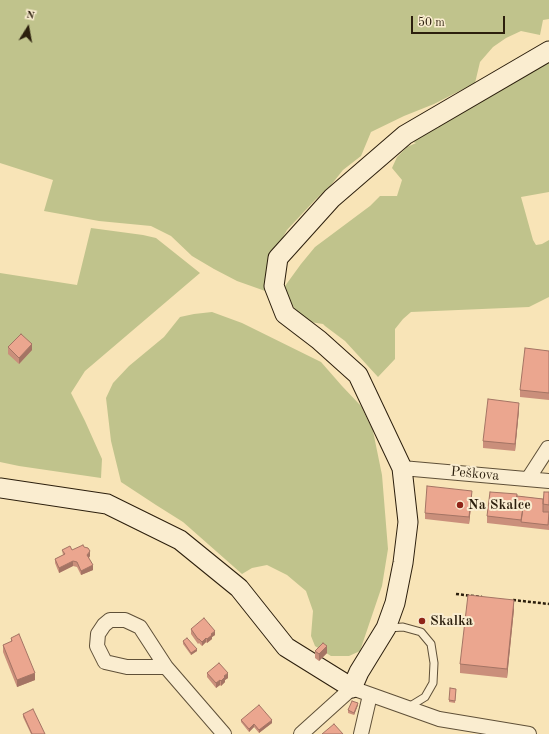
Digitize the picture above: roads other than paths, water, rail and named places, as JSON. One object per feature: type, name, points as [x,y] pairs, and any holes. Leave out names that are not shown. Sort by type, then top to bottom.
[{"type":"street","points":[[301,734],[352,688],[359,672],[386,628],[395,603],[403,563],[408,522],[402,468],[358,375],[318,340],[285,314],[274,286],[278,258],[332,198],[405,136],[549,51]]},
{"type":"street","points":[[528,478],[549,447]]},
{"type":"street","name":"Peškova","points":[[402,468],[549,481]]},
{"type":"street","points":[[0,488],[107,504],[180,540],[239,588],[286,647],[352,688],[439,719],[529,734]]},
{"type":"street","points":[[166,667],[127,667],[105,662],[97,646],[98,634],[104,625],[110,620],[126,620],[140,627],[166,667],[224,734]]},
{"type":"street","points":[[361,734],[370,694]]},
{"type":"lane","points":[[386,628],[403,627],[421,632],[431,644],[434,663],[432,684],[425,697],[407,708]]},
{"type":"place","name":"Na Skalce","points":[[460,505]]},
{"type":"place","name":"Skalka","points":[[422,621]]}]
